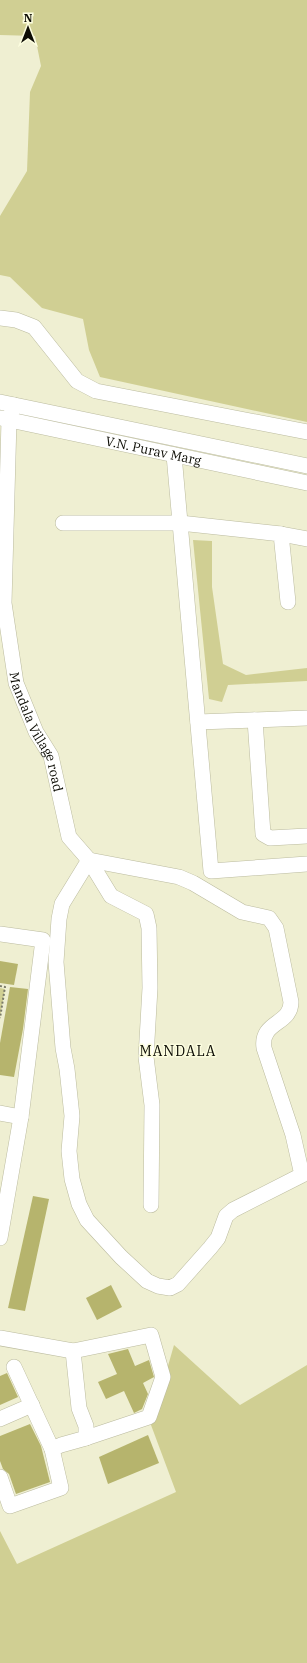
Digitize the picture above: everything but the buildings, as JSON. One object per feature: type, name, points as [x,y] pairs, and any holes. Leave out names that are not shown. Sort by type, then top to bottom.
[{"type":"street","points":[[0,318],[16,320],[34,327],[77,381],[96,391],[307,432]]},
{"type":"street","name":"Mandala Village road","points":[[7,404],[4,419],[4,603],[10,653],[16,683],[36,732],[51,756],[69,837],[89,860],[111,896],[146,914],[149,928],[150,988],[146,1057],[152,1105],[151,1205]]},
{"type":"street","name":"V.N. Purav Marg","points":[[7,404],[307,466]]},
{"type":"street","name":"V.N. Purav Marg","points":[[4,419],[307,483]]},
{"type":"street","points":[[208,462],[211,447]]},
{"type":"street","points":[[174,455],[211,871],[306,865]]},
{"type":"street","points":[[63,523],[180,523],[281,534],[307,540]]},
{"type":"street","points":[[281,534],[288,602]]},
{"type":"street","points":[[198,722],[307,718]]},
{"type":"street","points":[[255,720],[263,834],[270,838],[307,836]]},
{"type":"street","points":[[89,860],[179,877],[193,883],[242,912],[269,918],[276,928],[291,1002],[289,1014],[268,1029],[263,1040],[264,1048],[293,1135],[302,1175],[233,1210],[226,1216],[218,1238],[210,1248],[178,1284],[170,1288],[158,1286],[147,1281],[121,1257],[87,1220],[79,1204],[72,1179],[69,1151],[72,1116],[63,1048],[56,962],[59,919],[62,904],[89,860]]},
{"type":"street","points":[[0,934],[42,940],[21,1117],[0,1238]]},
{"type":"street","points":[[0,1113],[21,1117]]},
{"type":"street","points":[[0,1338],[73,1351],[150,1335],[163,1377],[149,1417],[52,1449]]},
{"type":"street","points":[[73,1351],[79,1408],[86,1426],[86,1438]]},
{"type":"street","points":[[0,1478],[10,1506],[61,1488],[52,1449],[14,1367]]},
{"type":"street","points":[[0,1419],[32,1405]]},
{"type":"path","points":[[0,986],[5,987],[0,1018]]},
{"type":"shaded area","points":[[0,0],[307,0],[307,422],[100,377],[89,350],[83,319],[42,308],[10,277],[0,275],[0,216],[27,171],[30,92],[41,66],[35,36],[0,35]]},
{"type":"shaded area","points":[[193,540],[212,541],[212,587],[223,664],[246,675],[307,668],[307,681],[228,685],[222,702],[209,699]]},
{"type":"shaded area","points":[[0,988],[5,989],[0,1017]]},
{"type":"shaded area","points":[[174,1345],[240,1405],[307,1365],[307,1663],[0,1663],[0,1531],[17,1564],[176,1492],[151,1425]]},
{"type":"district","name":"MANDALA","points":[[178,1051]]}]
